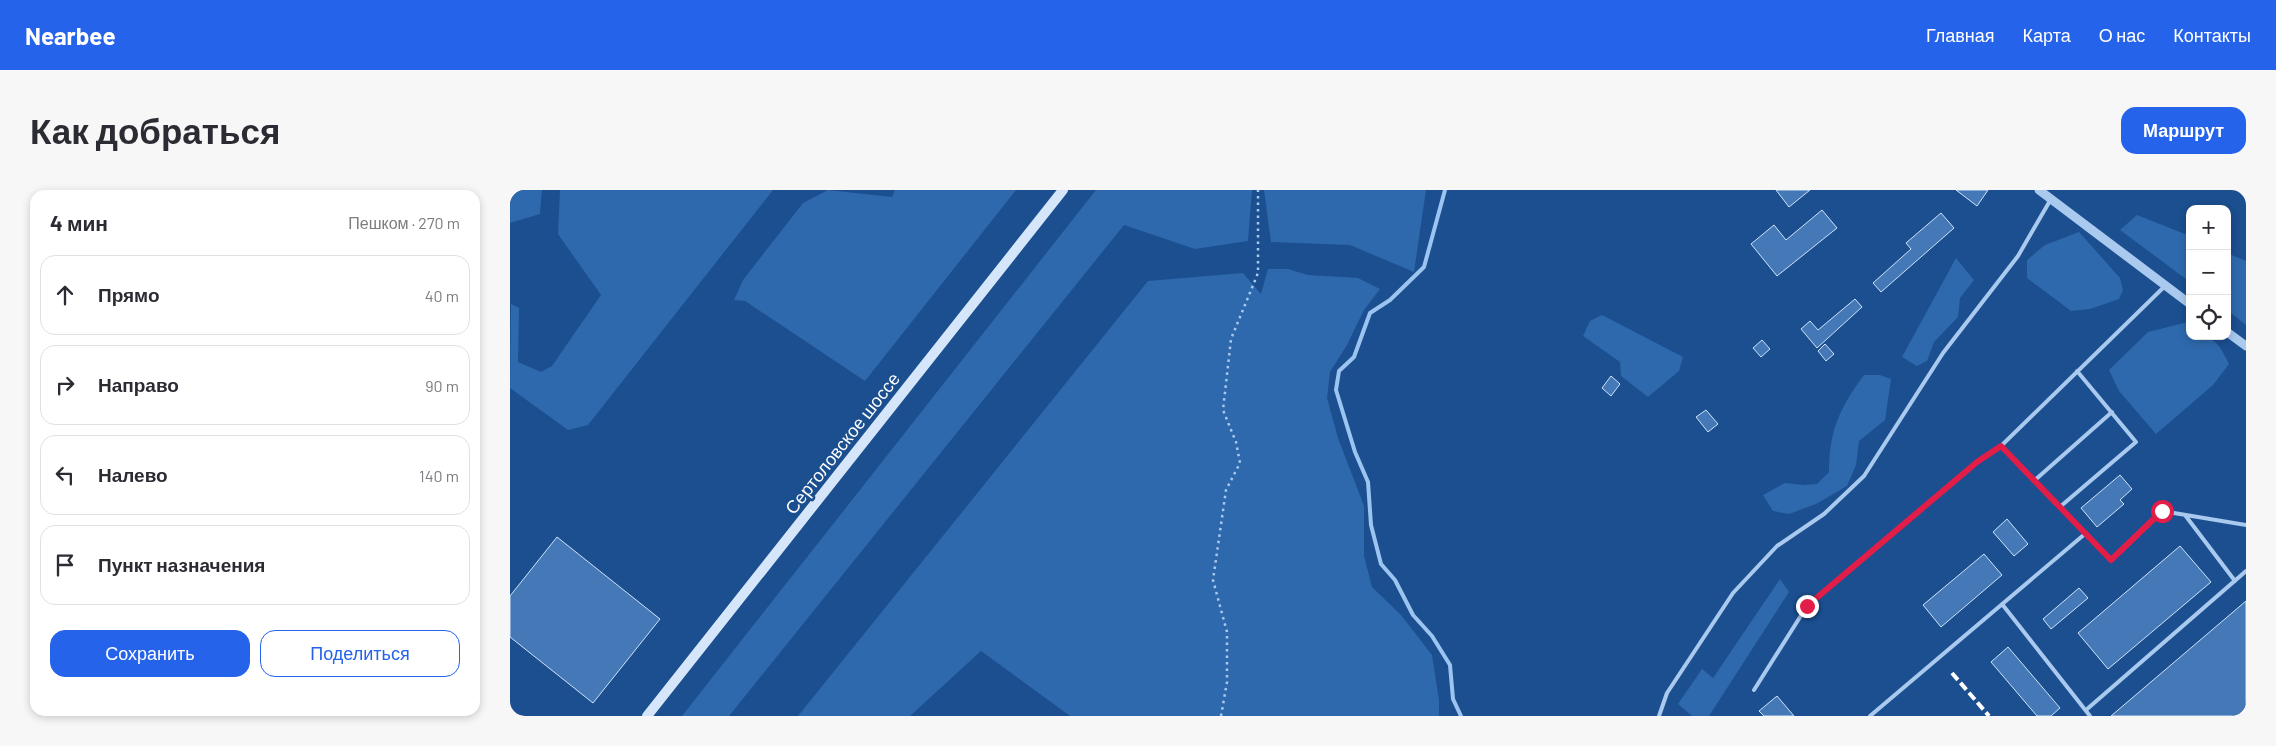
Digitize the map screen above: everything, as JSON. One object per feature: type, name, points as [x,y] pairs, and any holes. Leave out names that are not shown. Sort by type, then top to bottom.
[{"type":"main road","name":"Сертоловское шоссе","points":[[647,716],[1063,190]]},
{"type":"street","points":[[2039,190],[2186,301]]},
{"type":"street","points":[[2231,335],[2246,346]]},
{"type":"lane","points":[[1659,716],[1667,693],[1733,593],[1777,546],[1824,514],[1864,476],[1943,353],[2018,256],[2051,199]]},
{"type":"lane","points":[[1754,690],[1807,606],[1977,462],[2001,446],[2165,286]]},
{"type":"lane","points":[[2060,506],[2136,442],[2078,371]]},
{"type":"lane","points":[[2035,480],[2112,412]]},
{"type":"lane","points":[[2001,446],[2111,560],[2162,511],[2246,525]]},
{"type":"lane","points":[[2184,515],[2235,581]]},
{"type":"lane","points":[[1870,716],[2086,532]]},
{"type":"lane","points":[[2086,710],[2246,571]]},
{"type":"lane","points":[[2002,604],[2090,716]]},
{"type":"path","points":[[1221,716],[1227,682],[1227,632],[1213,580],[1226,490],[1240,463],[1236,442],[1224,410],[1231,339],[1258,273],[1258,190]]},
{"type":"shaded area","points":[[510,190],[542,190],[540,214],[510,223]]},
{"type":"shaded area","points":[[560,190],[773,190],[588,425],[568,430],[510,388],[511,304],[519,308],[518,362],[541,372],[552,366],[601,295],[558,234]]},
{"type":"shaded area","points":[[828,190],[892,197],[895,190],[1016,190],[865,381],[745,301],[734,300],[743,280],[803,203]]},
{"type":"shaded area","points":[[1096,190],[1252,190],[1248,241],[1195,249],[1124,225],[729,716],[682,716]]},
{"type":"shaded area","points":[[1264,190],[1426,190],[1414,272],[1350,245],[1271,242]]},
{"type":"shaded area","points":[[2137,215],[2186,234],[2186,279],[2120,230]]},
{"type":"shaded area","points":[[2079,232],[2120,278],[2123,290],[2119,299],[2090,309],[2071,311],[2027,278],[2027,260],[2045,245]]},
{"type":"shaded area","points":[[2231,255],[2246,261],[2246,325],[2231,313]]},
{"type":"shaded area","points":[[1956,258],[1974,280],[1960,298],[1958,317],[1934,342],[1927,361],[1917,366],[1902,357]]},
{"type":"shaded area","points":[[1268,269],[1288,269],[1308,275],[1358,278],[1380,289],[1364,310],[1347,345],[1330,372],[1327,398],[1338,438],[1364,506],[1364,556],[1372,587],[1401,615],[1432,655],[1439,700],[1439,716],[1070,716],[981,651],[910,716],[798,716],[1148,281],[1243,273],[1261,294]]},
{"type":"shaded area","points":[[1602,315],[1683,357],[1679,371],[1648,397],[1621,376],[1620,362],[1583,336],[1590,321]]},
{"type":"shaded area","points":[[2186,322],[2186,340],[2212,340],[2222,350],[2229,364],[2213,385],[2156,434],[2119,391],[2109,370],[2148,332]]},
{"type":"shaded area","points":[[1864,375],[1880,375],[1891,379],[1885,420],[1859,441],[1856,465],[1847,486],[1816,504],[1789,514],[1773,511],[1763,495],[1785,483],[1817,484],[1829,472],[1831,444],[1838,420],[1848,398]]},
{"type":"shaded area","points":[[1780,579],[1789,592],[1709,716],[1692,716],[1678,704],[1702,669],[1713,678]]},
{"type":"building","points":[[1776,190],[1810,190],[1789,207]]},
{"type":"building","points":[[1956,190],[1988,190],[1977,206]]},
{"type":"building","points":[[1822,210],[1837,228],[1777,276],[1751,244],[1774,225],[1786,240]]},
{"type":"building","points":[[1941,213],[1954,228],[1881,292],[1873,283],[1911,249],[1906,243]]},
{"type":"building","points":[[1855,299],[1862,307],[1817,348],[1801,329],[1810,321],[1818,330]]},
{"type":"building","points":[[1762,340],[1770,349],[1761,357],[1753,348]]},
{"type":"building","points":[[1825,344],[1834,354],[1826,361],[1818,351]]},
{"type":"building","points":[[1611,376],[1620,384],[1611,396],[1602,388]]},
{"type":"building","points":[[1706,410],[1718,424],[1708,432],[1696,417]]},
{"type":"building","points":[[2120,475],[2132,489],[2120,500],[2124,504],[2097,527],[2081,508]]},
{"type":"building","points":[[2007,519],[2028,544],[2014,556],[1993,532]]},
{"type":"building","points":[[557,537],[660,619],[593,703],[510,637],[510,596]]},
{"type":"building","points":[[2180,546],[2211,582],[2108,669],[2078,633]]},
{"type":"building","points":[[1984,554],[2002,575],[1941,627],[1923,605]]},
{"type":"building","points":[[2079,588],[2088,598],[2051,629],[2043,619]]},
{"type":"building","points":[[2246,601],[2246,716],[2111,716]]},
{"type":"building","points":[[2008,647],[2060,708],[2051,716],[2037,716],[1991,662]]},
{"type":"building","points":[[1777,696],[1794,716],[1764,716],[1759,711]]},
{"type":"waterway","points":[[1445,190],[1424,267],[1390,300],[1370,313],[1354,357],[1339,371],[1336,390],[1355,452],[1368,482],[1371,525],[1381,564],[1395,580],[1413,615],[1432,636],[1450,665],[1453,699],[1461,716]]},
{"type":"railway","points":[[1952,673],[1989,716]]},
{"type":"route","points":[[1807,606],[1977,462],[2001,446],[2071,516],[2111,560],[2162,511]]}]
